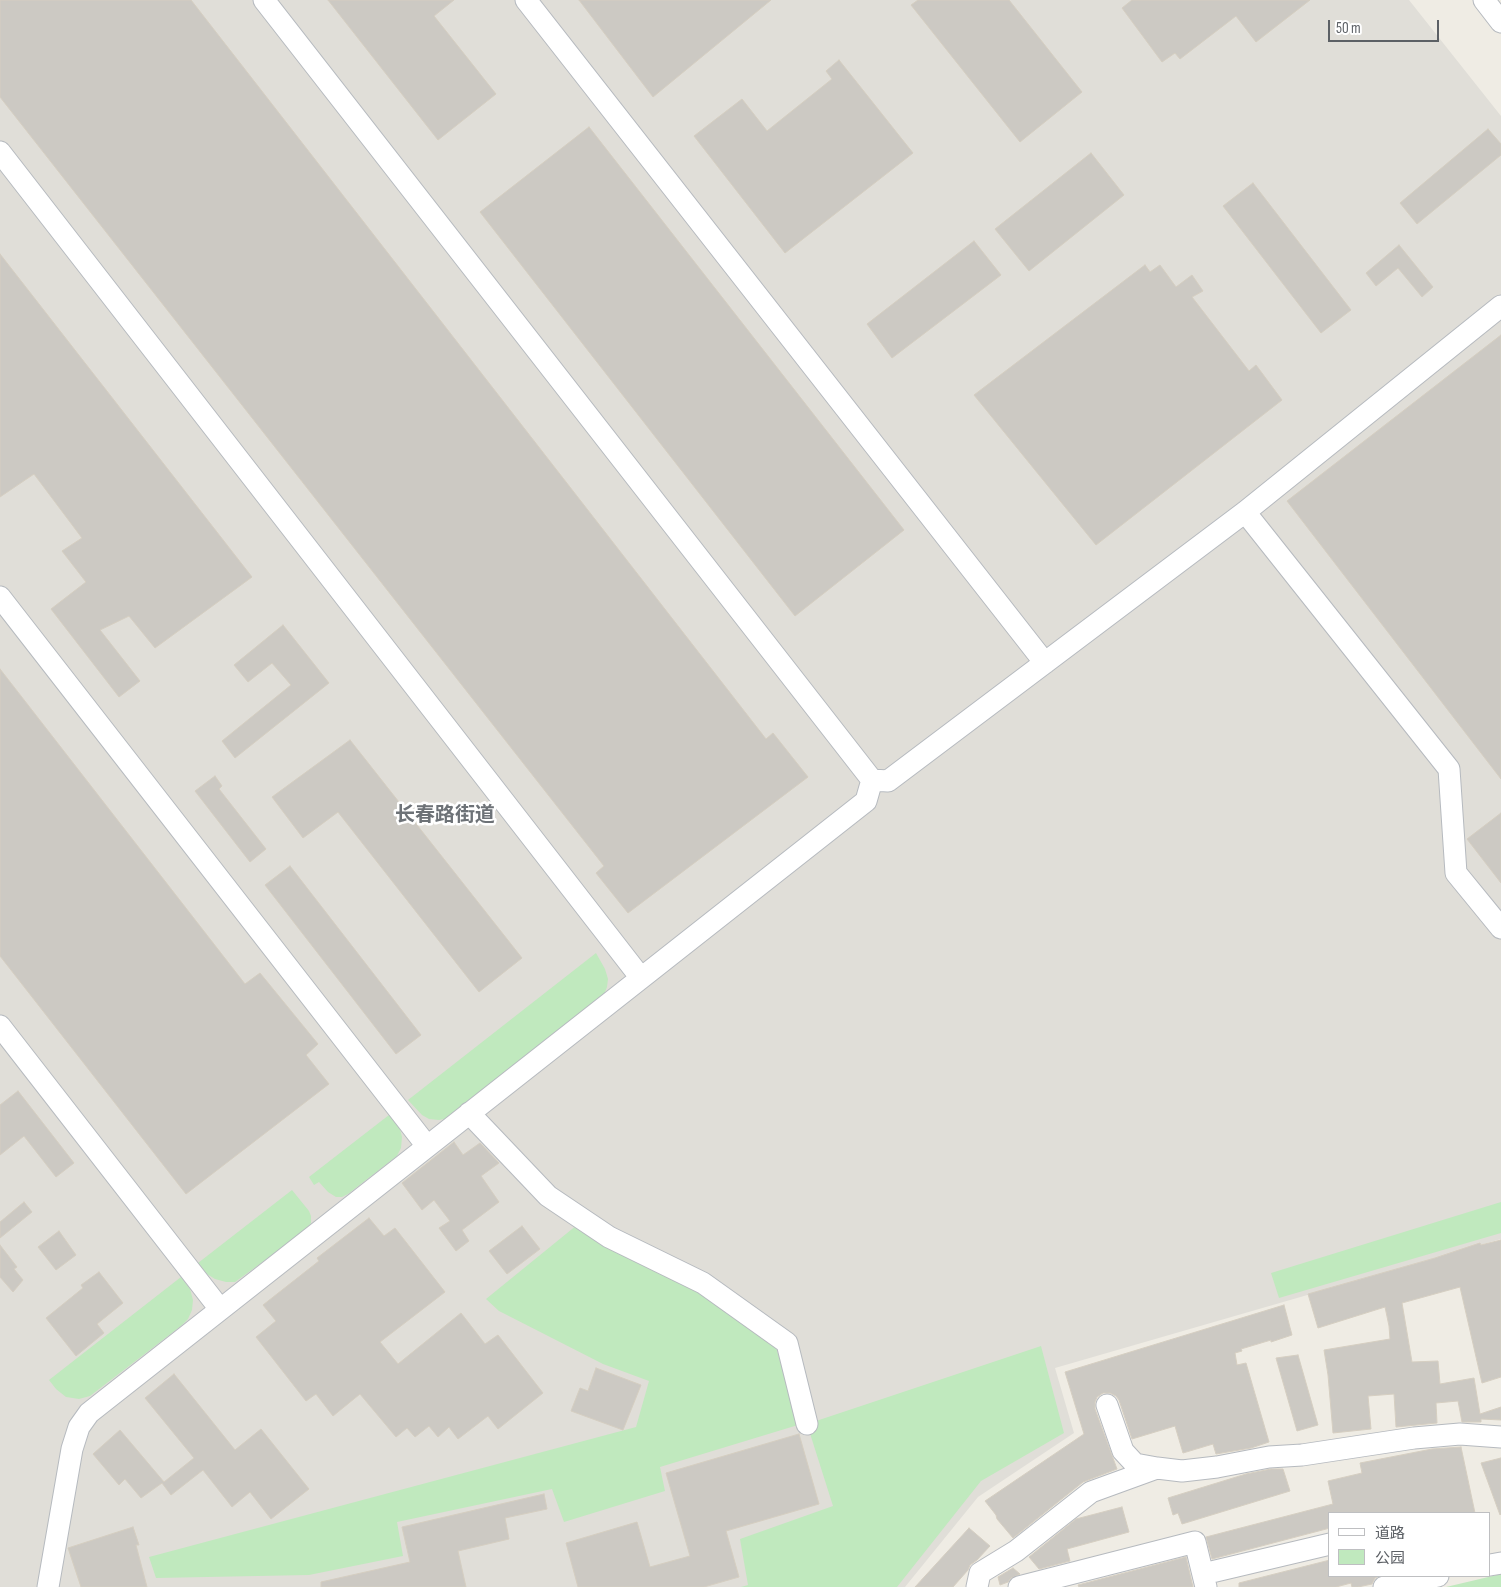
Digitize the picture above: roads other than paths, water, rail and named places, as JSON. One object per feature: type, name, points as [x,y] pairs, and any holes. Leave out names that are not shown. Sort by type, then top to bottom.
[{"type":"street","points":[[264,0],[872,780],[888,781],[1245,512],[1501,306]]},
{"type":"street","points":[[526,0],[1045,662]]},
{"type":"street","points":[[1484,0],[1501,22]]},
{"type":"street","points":[[0,152],[641,978]]},
{"type":"street","points":[[1245,512],[1449,769],[1456,873],[1501,928]]},
{"type":"street","points":[[0,596],[427,1146]]},
{"type":"street","points":[[48,1587],[72,1449],[79,1427],[89,1412],[866,801],[872,780]]},
{"type":"street","points":[[0,1026],[220,1309]]},
{"type":"street","points":[[469,1114],[548,1196],[608,1237],[703,1283],[787,1343],[808,1424]]},
{"type":"street","points":[[1107,1405],[1122,1451],[1135,1464],[1182,1471],[1217,1467],[1269,1457],[1302,1455],[1414,1438],[1460,1434],[1501,1437]]},
{"type":"street","points":[[978,1587],[980,1573],[1016,1551],[1091,1492],[1157,1468]]},
{"type":"street","points":[[1019,1587],[1063,1581],[1195,1542],[1205,1581],[1328,1545]]},
{"type":"street","points":[[1384,1587],[1433,1577]]},
{"type":"district","name":"长春路街道","points":[[445,816]]}]
